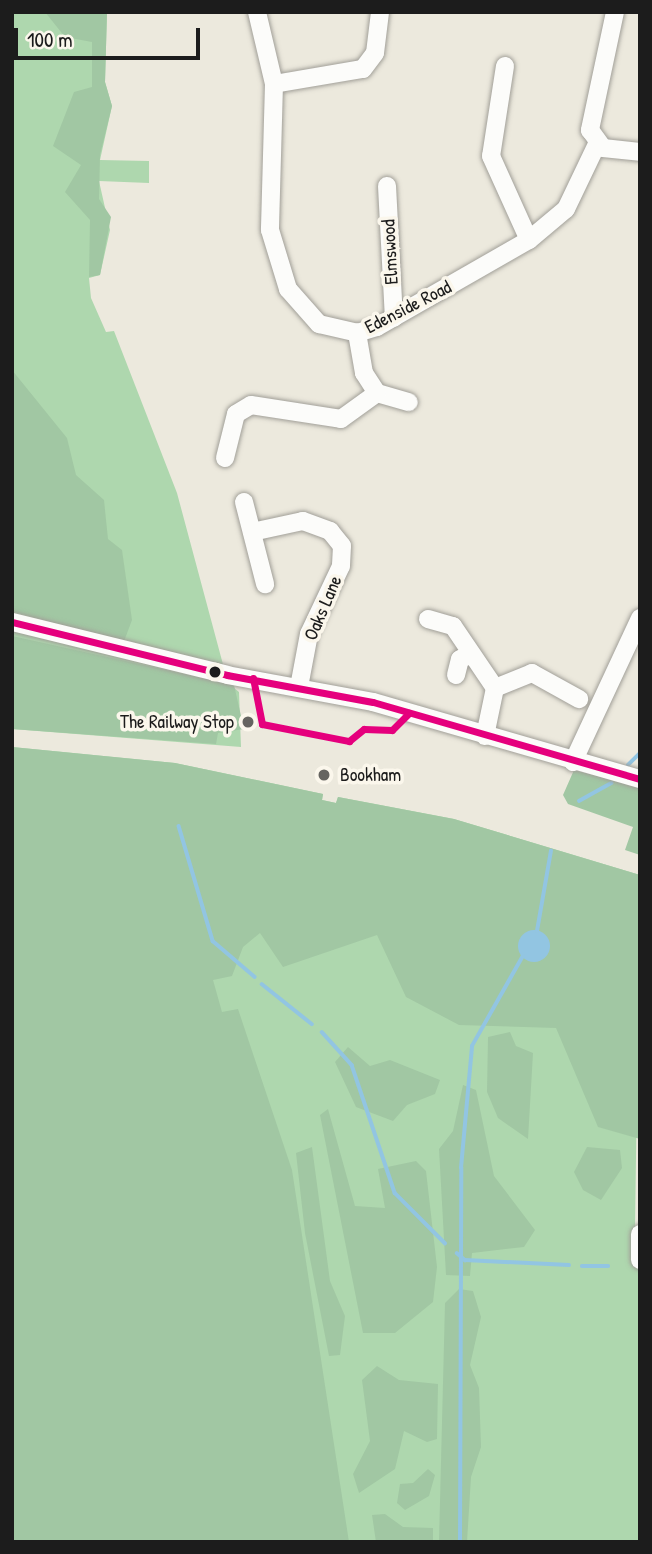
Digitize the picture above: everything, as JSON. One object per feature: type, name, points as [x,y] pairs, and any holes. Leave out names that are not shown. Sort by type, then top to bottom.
[{"type":"street","name":"Edenside Road","points":[[257,12],[274,85],[267,209],[283,278],[308,318],[358,332],[394,318],[529,240],[566,209],[597,144]]},
{"type":"street","points":[[274,85],[363,69],[375,53],[380,12]]},
{"type":"street","points":[[615,12],[590,130],[597,144],[617,152],[640,152]]},
{"type":"street","points":[[505,66],[491,156],[529,240]]},
{"type":"street","name":"Elmswood","points":[[387,186],[394,318]]},
{"type":"street","points":[[358,332],[364,373],[377,393],[409,402]]},
{"type":"street","points":[[225,458],[236,414],[251,405],[341,419],[377,393]]},
{"type":"street","points":[[244,502],[265,584]]},
{"type":"street","name":"Oaks Lane","points":[[252,532],[303,521],[330,531],[342,546],[341,566],[309,634],[299,687]]},
{"type":"street","points":[[573,762],[640,618]]},
{"type":"street","points":[[428,619],[453,626],[495,688],[485,736]]},
{"type":"street","points":[[12,622],[299,687],[640,779]]},
{"type":"street","points":[[456,675],[460,659],[470,654]]},
{"type":"street","points":[[495,688],[532,673],[579,699]]},
{"type":"street","points":[[640,1234],[640,1260]]},
{"type":"green space","points":[[14,12],[107,12],[105,82],[112,106],[100,160],[149,161],[149,183],[99,181],[110,230],[100,275],[89,278],[91,298],[106,332],[114,331],[177,493],[228,683],[239,692],[241,747],[12,729]]},
{"type":"green space","points":[[45,12],[107,12],[105,82],[112,106],[100,155],[99,199],[111,217],[100,275],[89,277],[90,220],[65,192],[81,165],[53,146],[74,92],[92,87],[92,42],[65,37]]},
{"type":"green space","points":[[12,370],[67,438],[76,475],[104,500],[108,539],[122,550],[132,620],[123,644],[12,611]]},
{"type":"green space","points":[[12,636],[234,685],[244,729],[218,733],[216,744],[12,729]]},
{"type":"green space","points":[[12,747],[175,763],[323,794],[322,800],[336,803],[338,797],[454,819],[640,875],[635,1228],[640,1229],[640,1542],[12,1542]]},
{"type":"green space","points":[[12,747],[175,763],[323,794],[322,800],[336,803],[338,797],[454,819],[640,875],[640,1139],[598,1127],[556,1028],[459,1025],[406,997],[377,935],[283,967],[260,933],[243,947],[232,976],[213,980],[222,1012],[238,1009],[292,1170],[349,1542],[12,1542]]},
{"type":"green space","points":[[574,770],[640,787],[640,855],[625,850],[633,827],[568,804],[563,795]]},
{"type":"green space","points":[[510,1032],[516,1046],[533,1053],[528,1139],[498,1118],[487,1092],[488,1037]]},
{"type":"green space","points":[[348,1047],[370,1066],[390,1060],[440,1080],[435,1094],[407,1105],[393,1121],[356,1107],[335,1062]]},
{"type":"green space","points":[[463,1085],[476,1090],[494,1176],[535,1230],[524,1247],[472,1253],[470,1276],[446,1275],[439,1149],[453,1131]]},
{"type":"green space","points":[[328,1109],[355,1206],[385,1208],[378,1169],[416,1161],[426,1171],[437,1267],[433,1302],[395,1333],[363,1333],[320,1115]]},
{"type":"green space","points":[[312,1147],[330,1281],[345,1316],[340,1355],[329,1356],[305,1233],[296,1153]]},
{"type":"green space","points":[[587,1147],[620,1150],[622,1168],[601,1200],[583,1190],[574,1172]]},
{"type":"green space","points":[[459,1289],[473,1291],[481,1317],[470,1365],[479,1388],[481,1447],[471,1477],[467,1542],[439,1542],[445,1303]]},
{"type":"green space","points":[[377,1366],[399,1380],[438,1384],[437,1439],[427,1442],[404,1431],[395,1469],[359,1493],[353,1474],[370,1441],[362,1380]]},
{"type":"green space","points":[[428,1469],[435,1475],[429,1496],[405,1510],[397,1503],[400,1484],[413,1483]]},
{"type":"green space","points":[[385,1514],[403,1527],[433,1528],[433,1542],[376,1542],[372,1515]]},
{"type":"water","points":[[534,930],[545,935],[550,946],[545,957],[534,962],[523,957],[518,946],[523,935]]},
{"type":"waterway","points":[[628,765],[640,753]]},
{"type":"waterway","points":[[579,801],[611,783]]},
{"type":"waterway","points":[[179,826],[213,941],[255,977]]},
{"type":"waterway","points":[[537,931],[551,851]]},
{"type":"waterway","points":[[460,1542],[461,1168],[472,1046],[523,956]]},
{"type":"waterway","points":[[262,984],[312,1024]]},
{"type":"waterway","points":[[322,1032],[352,1065],[395,1193],[445,1243]]},
{"type":"waterway","points":[[457,1253],[465,1260],[569,1265]]},
{"type":"waterway","points":[[582,1266],[608,1266]]},
{"type":"transit line","points":[[12,622],[227,675],[373,702],[640,779]]},
{"type":"transit line","points":[[253,678],[262,724],[349,741],[364,729],[392,730],[409,713]]},
{"type":"place","name":"The Railway Stop","points":[[248,722]]},
{"type":"place","name":"Bookham","points":[[324,775]]}]
